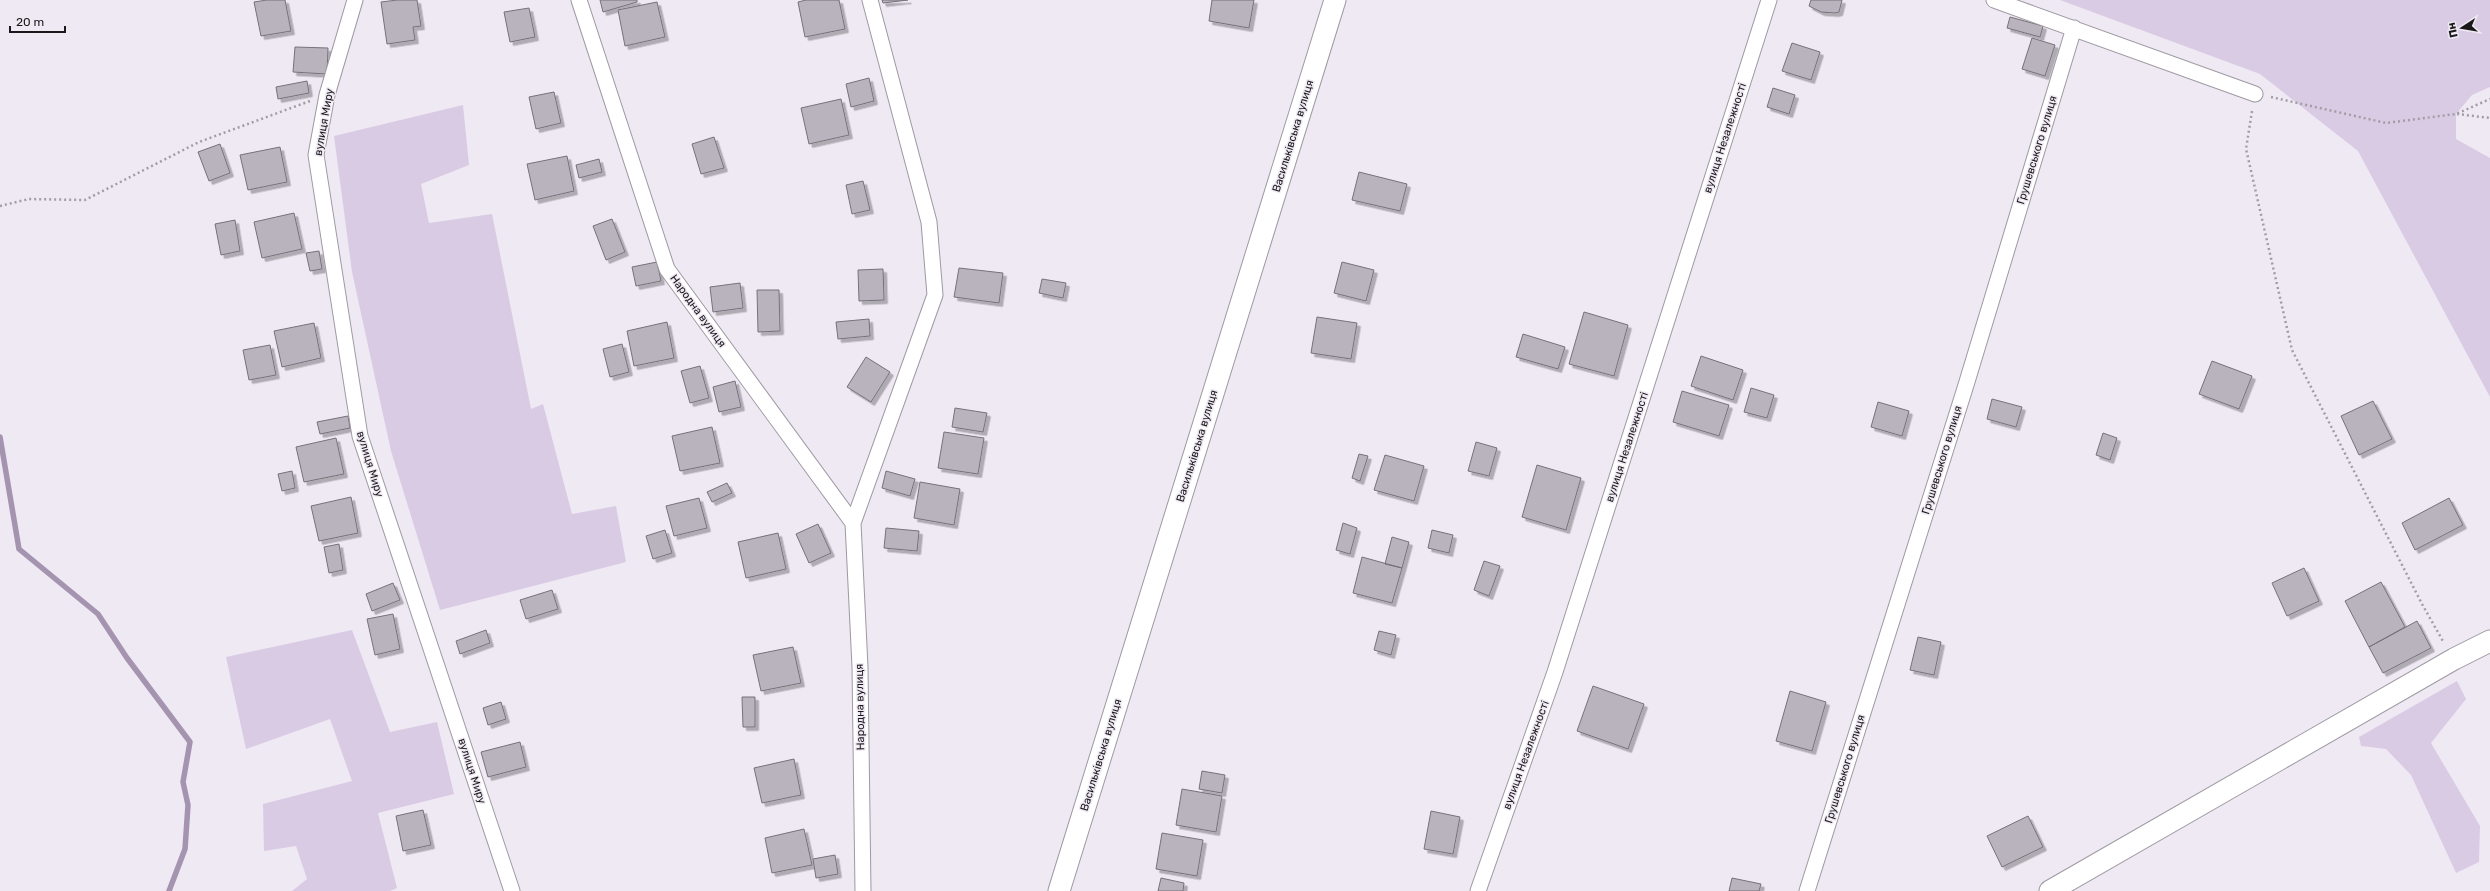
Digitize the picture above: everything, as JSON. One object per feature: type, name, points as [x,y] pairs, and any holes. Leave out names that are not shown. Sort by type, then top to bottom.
[{"type":"street","name":"вулиця Миру","points":[[355,0],[327,94],[316,155],[360,436],[512,891]]},
{"type":"street","name":"Народна вулиця","points":[[578,0],[667,269],[853,523]]},
{"type":"street","name":"Народна вулиця","points":[[863,891],[860,667],[853,523],[935,295],[929,222],[870,0]]},
{"type":"street","name":"Васильківська вулиця","points":[[1059,891],[1335,0]]},
{"type":"street","name":"вулиця Незалежності","points":[[1478,891],[1555,672],[1769,0]]},
{"type":"street","points":[[1994,0],[2255,94]]},
{"type":"street","name":"Грушевського вулиця","points":[[1807,891],[1966,385],[2074,28]]},
{"type":"street","points":[[2050,891],[2454,659],[2490,641]]},
{"type":"path","points":[[0,206],[29,199],[85,200],[199,142],[327,94]]},
{"type":"path","points":[[2454,659],[2422,604],[2292,350],[2246,148],[2255,94],[2386,123],[2456,114],[2490,118]]},
{"type":"path","points":[[2456,114],[2490,99]]},
{"type":"shaded area","points":[[2060,0],[2490,0],[2490,87],[2472,95],[2456,114],[2456,139],[2490,158],[2490,397],[2358,151],[2260,74]]},
{"type":"shaded area","points":[[463,105],[469,165],[421,184],[429,223],[492,214],[531,409],[543,404],[572,514],[616,506],[626,562],[440,610],[391,451],[352,272],[334,136]]},
{"type":"shaded area","points":[[352,630],[390,732],[437,722],[454,794],[378,813],[397,888],[390,891],[292,891],[307,879],[296,846],[264,851],[263,804],[352,781],[330,719],[246,749],[226,657]]},
{"type":"shaded area","points":[[2457,681],[2466,699],[2431,743],[2480,826],[2479,862],[2456,873],[2411,775],[2386,749],[2361,746],[2359,737]]},
{"type":"building","points":[[285,0],[291,31],[261,36],[254,2]]},
{"type":"building","points":[[417,0],[421,26],[413,27],[415,40],[387,44],[381,2]]},
{"type":"building","points":[[600,0],[637,0],[637,2],[603,12]]},
{"type":"building","points":[[806,0],[839,0],[845,29],[805,37],[798,2]]},
{"type":"building","points":[[882,0],[908,0],[883,3]]},
{"type":"building","points":[[1212,0],[1254,0],[1249,28],[1209,21]]},
{"type":"building","points":[[1811,0],[1842,0],[1839,12],[1835,13],[1821,12],[1809,6]]},
{"type":"building","points":[[657,2],[665,37],[625,46],[618,10]]},
{"type":"building","points":[[529,8],[535,37],[510,42],[504,12]]},
{"type":"building","points":[[2010,17],[2043,26],[2040,37],[2007,28]]},
{"type":"building","points":[[2032,38],[2055,45],[2045,76],[2022,69]]},
{"type":"building","points":[[1792,43],[1820,52],[1811,80],[1782,71]]},
{"type":"building","points":[[295,47],[328,48],[327,74],[293,72]]},
{"type":"building","points":[[869,78],[874,101],[851,107],[846,84]]},
{"type":"building","points":[[307,81],[309,93],[278,99],[276,87]]},
{"type":"building","points":[[1773,88],[1795,95],[1789,114],[1767,107]]},
{"type":"building","points":[[554,92],[561,123],[536,129],[529,97]]},
{"type":"building","points":[[841,99],[849,135],[809,144],[801,108]]},
{"type":"building","points":[[714,137],[724,168],[701,174],[692,144]]},
{"type":"building","points":[[220,144],[230,173],[209,181],[198,152]]},
{"type":"building","points":[[280,147],[287,182],[248,190],[240,155]]},
{"type":"building","points":[[567,156],[574,191],[535,200],[527,164]]},
{"type":"building","points":[[599,159],[602,172],[579,178],[576,165]]},
{"type":"building","points":[[1359,172],[1407,184],[1400,211],[1352,200]]},
{"type":"building","points":[[863,181],[870,210],[852,214],[846,185]]},
{"type":"building","points":[[294,213],[302,249],[262,258],[254,222]]},
{"type":"building","points":[[612,219],[625,252],[606,260],[593,226]]},
{"type":"building","points":[[235,220],[240,251],[221,255],[215,224]]},
{"type":"building","points":[[319,251],[322,269],[310,271],[306,253]]},
{"type":"building","points":[[657,262],[661,281],[636,286],[632,267]]},
{"type":"building","points":[[1342,262],[1374,270],[1366,301],[1334,293]]},
{"type":"building","points":[[959,268],[1003,273],[999,303],[954,297]]},
{"type":"building","points":[[883,269],[884,300],[859,301],[858,270]]},
{"type":"building","points":[[1042,279],[1066,283],[1063,298],[1039,293]]},
{"type":"building","points":[[740,283],[743,308],[713,312],[710,287]]},
{"type":"building","points":[[757,290],[779,290],[780,331],[758,332]]},
{"type":"building","points":[[1584,312],[1628,325],[1614,376],[1569,364]]},
{"type":"building","points":[[1317,317],[1357,323],[1351,359],[1311,353]]},
{"type":"building","points":[[869,319],[870,336],[838,339],[836,322]]},
{"type":"building","points":[[667,322],[674,358],[634,366],[627,331]]},
{"type":"building","points":[[314,323],[321,358],[282,367],[274,331]]},
{"type":"building","points":[[1523,334],[1565,347],[1558,369],[1516,357]]},
{"type":"building","points":[[622,344],[629,372],[610,377],[603,349]]},
{"type":"building","points":[[270,345],[276,375],[249,380],[243,350]]},
{"type":"building","points":[[1701,356],[1743,370],[1733,400],[1691,386]]},
{"type":"building","points":[[866,357],[890,372],[871,402],[847,387]]},
{"type":"building","points":[[2212,361],[2252,376],[2239,409],[2199,394]]},
{"type":"building","points":[[700,366],[709,398],[690,403],[681,371]]},
{"type":"building","points":[[735,381],[741,407],[719,412],[713,387]]},
{"type":"building","points":[[1751,388],[1774,395],[1767,418],[1744,412]]},
{"type":"building","points":[[1682,391],[1729,405],[1719,436],[1673,422]]},
{"type":"building","points":[[1992,399],[2022,407],[2016,427],[1987,419]]},
{"type":"building","points":[[2373,401],[2392,439],[2359,455],[2341,416]]},
{"type":"building","points":[[1878,402],[1909,411],[1902,436],[1871,427]]},
{"type":"building","points":[[955,408],[987,413],[983,432],[952,427]]},
{"type":"building","points":[[348,416],[350,428],[320,434],[317,422]]},
{"type":"building","points":[[712,427],[720,463],[680,471],[672,436]]},
{"type":"building","points":[[944,432],[984,438],[978,474],[938,468]]},
{"type":"building","points":[[2103,433],[2117,438],[2110,460],[2096,455]]},
{"type":"building","points":[[336,438],[344,474],[304,482],[296,447]]},
{"type":"building","points":[[1476,442],[1497,448],[1489,476],[1468,471]]},
{"type":"building","points":[[1359,454],[1368,456],[1360,481],[1352,478]]},
{"type":"building","points":[[1385,455],[1424,466],[1414,501],[1374,490]]},
{"type":"building","points":[[1537,465],[1581,478],[1566,530],[1522,517]]},
{"type":"building","points":[[292,471],[295,488],[282,491],[278,474]]},
{"type":"building","points":[[886,471],[915,479],[910,496],[882,488]]},
{"type":"building","points":[[920,482],[960,489],[954,525],[914,518]]},
{"type":"building","points":[[727,483],[732,493],[712,502],[707,492]]},
{"type":"building","points":[[351,497],[358,533],[319,541],[311,506]]},
{"type":"building","points":[[699,498],[707,528],[674,536],[666,506]]},
{"type":"building","points":[[2449,498],[2463,525],[2415,550],[2402,523]]},
{"type":"building","points":[[1343,523],[1357,528],[1350,554],[1336,550]]},
{"type":"building","points":[[818,524],[831,553],[809,563],[796,534]]},
{"type":"building","points":[[886,528],[919,531],[917,551],[884,548]]},
{"type":"building","points":[[665,530],[672,553],[653,559],[646,536]]},
{"type":"building","points":[[1432,530],[1453,535],[1449,553],[1428,548]]},
{"type":"building","points":[[778,533],[786,569],[746,578],[738,542]]},
{"type":"building","points":[[1392,537],[1409,542],[1402,568],[1385,564]]},
{"type":"building","points":[[339,544],[343,570],[329,573],[324,547]]},
{"type":"building","points":[[1362,557],[1402,568],[1392,603],[1353,593]]},
{"type":"building","points":[[1484,561],[1500,566],[1489,596],[1474,590]]},
{"type":"building","points":[[2304,568],[2319,601],[2287,616],[2272,583]]},
{"type":"building","points":[[2381,582],[2405,627],[2369,647],[2345,601]]},
{"type":"building","points":[[393,583],[400,600],[372,611],[366,594]]},
{"type":"building","points":[[552,590],[558,609],[526,619],[520,600]]},
{"type":"building","points":[[393,614],[400,649],[375,655],[367,619]]},
{"type":"building","points":[[2417,621],[2431,648],[2383,673],[2369,647]]},
{"type":"building","points":[[486,630],[490,643],[460,654],[456,641]]},
{"type":"building","points":[[1379,631],[1396,635],[1391,655],[1374,650]]},
{"type":"building","points":[[1918,637],[1941,642],[1934,675],[1910,670]]},
{"type":"building","points":[[793,647],[801,683],[761,691],[753,655]]},
{"type":"building","points":[[1593,686],[1644,704],[1628,749],[1577,731]]},
{"type":"building","points":[[1790,691],[1826,702],[1812,751],[1776,741]]},
{"type":"building","points":[[742,697],[755,697],[755,727],[743,727]]},
{"type":"building","points":[[501,702],[506,719],[488,725],[483,708]]},
{"type":"building","points":[[520,742],[526,767],[488,777],[481,752]]},
{"type":"building","points":[[794,759],[801,795],[762,803],[754,768]]},
{"type":"building","points":[[1202,771],[1225,775],[1222,793],[1199,789]]},
{"type":"building","points":[[1182,789],[1222,796],[1216,832],[1176,825]]},
{"type":"building","points":[[423,810],[431,845],[403,851],[396,816]]},
{"type":"building","points":[[1431,811],[1460,817],[1453,854],[1424,849]]},
{"type":"building","points":[[2028,816],[2043,847],[2002,867],[1987,836]]},
{"type":"building","points":[[804,829],[812,865],[772,873],[765,838]]},
{"type":"building","points":[[1162,833],[1203,840],[1197,876],[1156,869]]},
{"type":"building","points":[[835,855],[838,874],[816,878],[813,859]]},
{"type":"building","points":[[1161,878],[1184,883],[1183,891],[1158,891]]},
{"type":"building","points":[[1732,878],[1761,884],[1759,891],[1729,891]]},
{"type":"waterway","points":[[0,437],[19,549],[98,614],[127,658],[190,742],[183,782],[188,805],[185,849],[169,891]]}]
